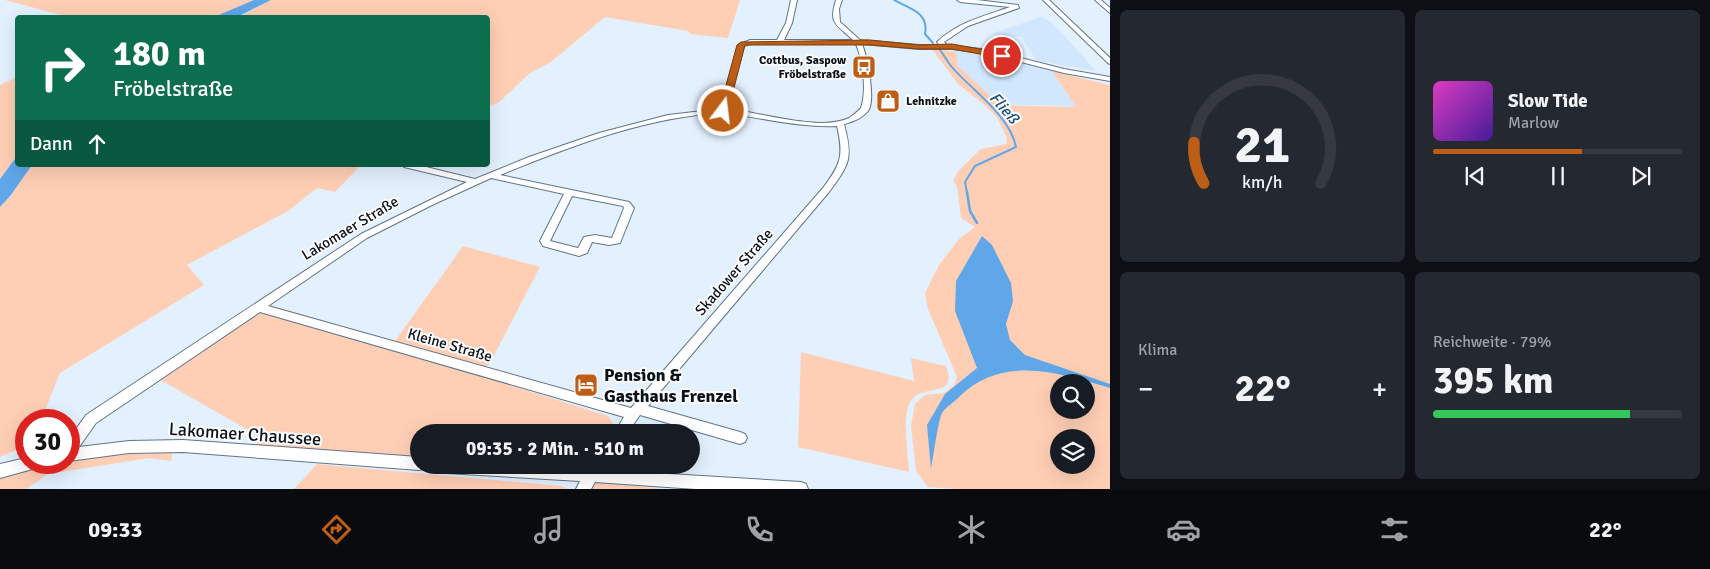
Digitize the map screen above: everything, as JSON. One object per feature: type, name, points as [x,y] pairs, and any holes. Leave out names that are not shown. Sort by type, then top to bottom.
[{"type":"street","points":[[779,43],[789,23],[794,0]]},
{"type":"street","points":[[839,0],[834,14],[837,22],[845,32],[858,42],[862,51],[868,103],[863,111],[840,124]]},
{"type":"street","points":[[944,47],[940,42],[949,34],[973,22],[1017,7],[960,0]]},
{"type":"street","points":[[1046,0],[1110,62]]},
{"type":"street","points":[[1098,0],[1110,11]]},
{"type":"street","points":[[723,111],[741,45],[750,42],[858,42],[944,47],[990,52],[1076,73],[1110,79]]},
{"type":"street","name":"Lakomaer Straße","points":[[80,434],[91,419],[364,236],[411,210],[492,176],[589,139],[662,119],[723,111],[814,125],[840,124]]},
{"type":"street","name":"Skadower Straße","points":[[627,424],[826,190],[844,166],[846,159],[845,141],[840,124]]},
{"type":"street","points":[[436,168],[478,182]]},
{"type":"street","points":[[492,176],[569,192],[626,204],[629,208],[616,241],[588,239],[583,250],[579,252],[547,244],[545,241],[569,192]]},
{"type":"street","name":"Kleine Straße","points":[[258,307],[636,412],[740,438]]},
{"type":"street","name":"Lakomaer Chaussee","points":[[80,454],[129,447],[183,446],[410,463]]},
{"type":"street","points":[[0,471],[15,467]]},
{"type":"street","points":[[550,474],[800,489]]},
{"type":"shaded area","points":[[5,0],[254,0],[221,15],[61,15]]},
{"type":"shaded area","points":[[271,0],[740,0],[728,38],[690,34],[688,31],[605,17],[551,62],[530,73],[498,103],[490,105],[490,15],[243,15]]},
{"type":"shaded area","points":[[1041,17],[1048,20],[1061,32],[1096,71],[1037,61],[1021,37],[991,34]]},
{"type":"shaded area","points":[[932,49],[956,52],[958,66],[1000,105],[1076,107],[1052,71],[1110,85],[1110,489],[957,489],[928,487],[916,471],[911,426],[915,404],[925,395],[944,393],[954,385],[957,377],[928,309],[925,293],[939,265],[959,239],[975,227],[961,218],[957,186],[953,181],[958,171],[981,149],[1006,144],[1007,138],[997,117],[958,84]]},
{"type":"shaded area","points":[[955,50],[986,54],[1052,71],[1076,107],[1000,105],[958,66]]},
{"type":"shaded area","points":[[15,78],[15,159],[0,179],[0,85]]},
{"type":"shaded area","points":[[31,167],[359,167],[335,192],[317,188],[288,211],[187,265],[204,285],[60,373],[45,409],[15,409],[15,451],[0,457],[0,207]]},
{"type":"shaded area","points":[[463,246],[540,267],[489,365],[471,373],[608,416],[613,424],[410,424],[410,459],[257,448],[257,435],[157,378],[266,304],[395,341]]},
{"type":"shaded area","points":[[801,352],[914,381],[911,358],[946,366],[949,376],[947,383],[943,387],[915,396],[910,402],[906,417],[909,472],[798,447]]},
{"type":"shaded area","points":[[173,452],[171,461],[149,458],[80,469],[80,460],[120,454]]},
{"type":"shaded area","points":[[317,464],[410,472],[410,474],[561,486],[568,489],[294,489]]},
{"type":"shaded area","points":[[16,474],[48,474],[26,489],[0,489],[0,478]]},
{"type":"shaded area","points":[[596,482],[657,488],[657,489],[592,489]]},
{"type":"water","points":[[254,0],[271,0],[241,15],[219,15]]},
{"type":"water","points":[[15,159],[15,167],[31,167],[0,207],[0,179]]},
{"type":"water","points":[[982,236],[992,245],[1011,283],[1013,301],[1006,324],[1010,340],[1025,355],[1081,374],[1012,371],[994,375],[976,384],[942,413],[931,469],[927,425],[945,394],[977,368],[955,311],[956,281]]},
{"type":"water","points":[[1095,379],[1110,384],[1110,388],[1095,384]]},
{"type":"waterway","name":"Fließ","points":[[894,0],[921,16],[924,21],[925,34],[933,43]]},
{"type":"waterway","name":"Fließ","points":[[940,50],[959,75],[989,104],[1006,124],[1016,147],[975,166],[965,182],[967,193]]},
{"type":"waterway","name":"Fließ","points":[[967,192],[970,211],[977,223]]},
{"type":"place","name":"Cottbus, Saspow Fröbelstraße","points":[[864,67]]},
{"type":"place","name":"Lehnitzke","points":[[888,101]]},
{"type":"place","name":"Pension & Gasthaus Frenzel","points":[[586,385]]},
{"type":"route","points":[[723,111],[743,43],[870,42],[919,47],[952,47],[990,52],[1002,56]]}]
